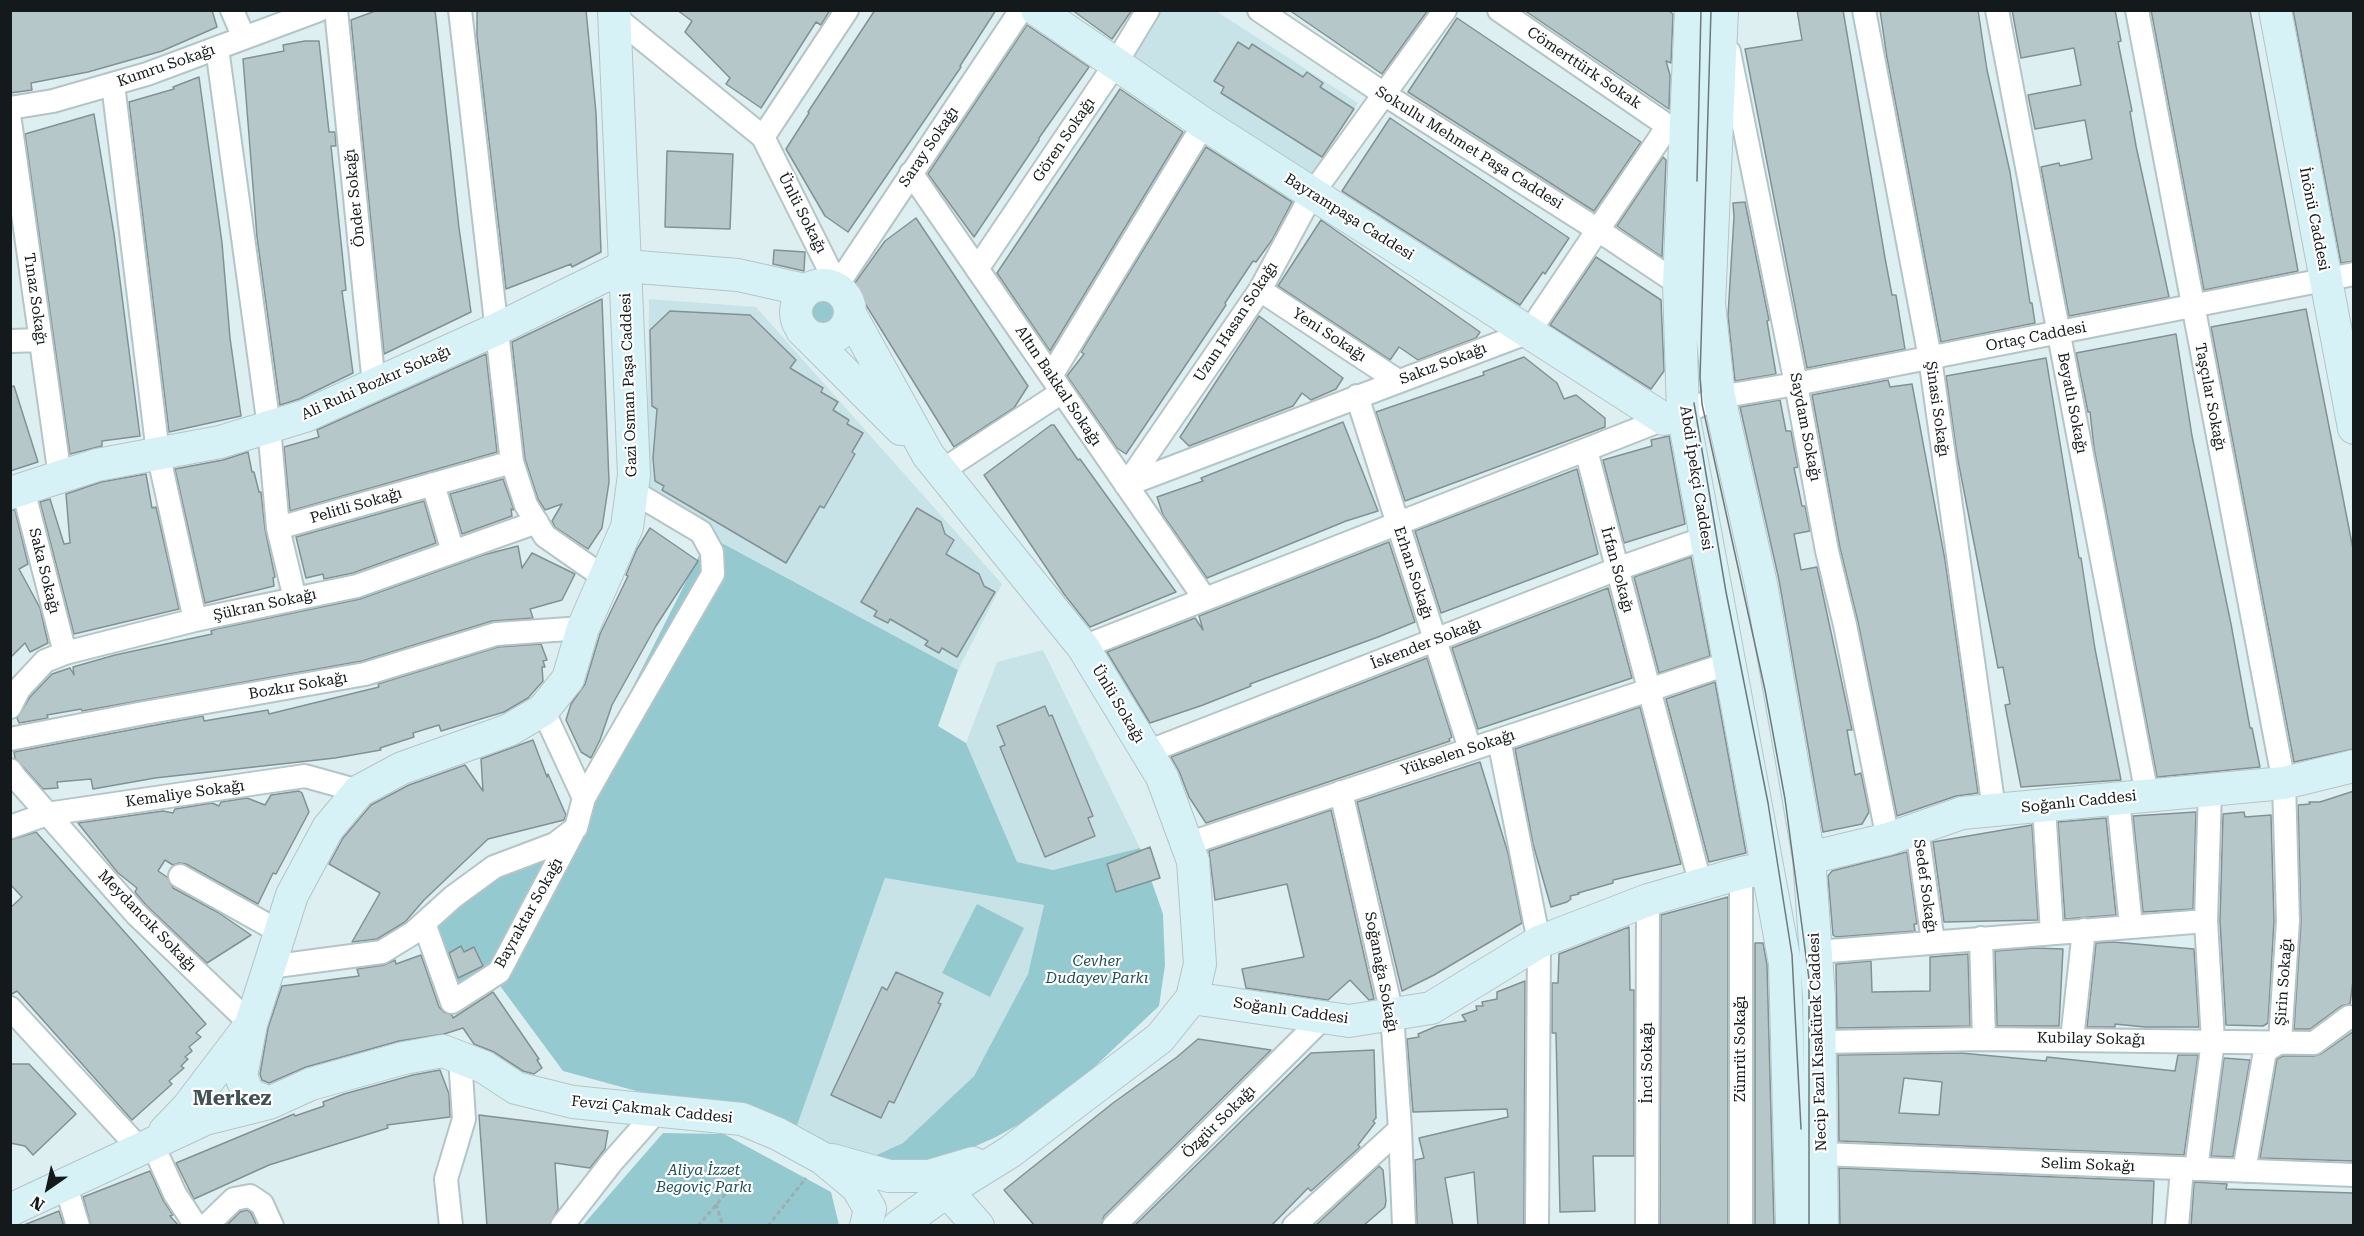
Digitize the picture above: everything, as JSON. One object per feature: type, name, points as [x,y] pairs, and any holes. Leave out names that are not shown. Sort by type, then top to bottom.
[{"type":"street","points":[[232,10],[244,38]]},
{"type":"street","name":"Önder Sokağı","points":[[336,10],[374,385]]},
{"type":"street","points":[[460,10],[512,462],[526,505],[545,536],[605,578]]},
{"type":"street","points":[[614,13],[763,137],[847,10]]},
{"type":"street","name":"Saray Sokağı","points":[[843,296],[911,173],[1021,10]]},
{"type":"street","name":"Bayrampaşa Caddesi","points":[[1037,10],[1203,124],[1312,194],[1529,332],[1674,416]]},
{"type":"street","name":"Gören Sokağı","points":[[977,268],[1116,63],[1148,10]]},
{"type":"street","name":"Sokullu Mehmet Paşa Caddesi","points":[[1259,10],[1384,94],[1679,284]]},
{"type":"street","name":"Uzun Hasan Sokağı","points":[[1126,485],[1260,290],[1312,194],[1445,10]]},
{"type":"street","name":"Cömerttürk Sokak","points":[[1499,10],[1668,126],[1598,230]]},
{"type":"street","name":"Abdi İpekçi Caddesi","points":[[1691,10],[1674,416],[1705,538],[1730,663],[1754,871]]},
{"type":"street","name":"Şinasi Sokağı","points":[[1864,10],[1930,358],[1994,809]]},
{"type":"street","name":"Beyatlı Sokağı","points":[[1997,10],[2058,333],[2133,797],[2131,926]]},
{"type":"street","name":"Taşçılar Sokağı","points":[[2137,10],[2284,783]]},
{"type":"street","name":"İnönü Caddesi","points":[[2275,10],[2340,278],[2354,428]]},
{"type":"street","name":"Kumru Sokağı","points":[[10,108],[53,101],[147,74],[304,13]]},
{"type":"street","name":"Gazi Osman Paşa Caddesi","points":[[250,1024],[292,895],[328,828],[359,791],[402,768],[509,730],[543,710],[568,678],[583,628],[627,527],[634,475],[614,13]]},
{"type":"street","points":[[1722,13],[1709,304],[1719,397],[1761,584],[1809,858]]},
{"type":"street","name":"Saydam Sokağı","points":[[1722,13],[1827,551],[1902,834]]},
{"type":"street","points":[[217,48],[269,427],[278,528],[295,599]]},
{"type":"street","points":[[113,84],[159,453],[195,620]]},
{"type":"street","name":"Tınaz Sokağı","points":[[10,121],[17,217],[40,340],[60,477]]},
{"type":"street","points":[[934,464],[1056,384],[1203,124]]},
{"type":"street","name":"Ünlü Sokağı","points":[[763,137],[843,296]]},
{"type":"street","name":"Altın Bakkal Sokağı","points":[[911,173],[1204,599]]},
{"type":"street","points":[[1529,332],[1598,230]]},
{"type":"street","points":[[625,266],[738,275],[801,311],[934,464]]},
{"type":"street","name":"Ali Ruhi Bozkır Sokağı","points":[[17,491],[97,465],[220,442],[305,416],[497,329],[625,266]]},
{"type":"street","name":"Ortaç Caddesi","points":[[1083,647],[1719,397],[2340,278]]},
{"type":"street","points":[[801,311],[822,284],[843,296],[934,464]]},
{"type":"street","name":"Yeni Sokağı","points":[[1260,290],[1398,381]]},
{"type":"street","points":[[801,311],[819,339],[828,339],[844,330],[843,296]]},
{"type":"street","name":"Sakız Sokağı","points":[[1126,485],[1529,332]]},
{"type":"street","points":[[10,341],[40,340]]},
{"type":"street","name":"Erhan Sokağı","points":[[1357,396],[1470,749]]},
{"type":"street","name":"İrfan Sokağı","points":[[1586,450],[1701,886]]},
{"type":"street","name":"Pelitli Sokağı","points":[[278,528],[512,462]]},
{"type":"street","name":"Ünlü Sokağı","points":[[934,464],[1083,647],[1162,777],[1193,861],[1200,964],[1192,998]]},
{"type":"street","points":[[433,484],[453,552]]},
{"type":"street","points":[[269,967],[382,952],[413,933],[453,897],[494,867],[555,844],[576,828],[585,798],[645,689],[713,574],[712,552],[701,532],[632,490]]},
{"type":"street","name":"Saka Sokağı","points":[[17,491],[65,653]]},
{"type":"street","name":"Şükran Sokağı","points":[[10,707],[19,689],[45,661],[65,653],[195,620],[357,586],[537,522]]},
{"type":"street","name":"İskender Sokağı","points":[[1147,752],[1617,569],[1705,538]]},
{"type":"street","name":"Bozkır Sokağı","points":[[10,739],[365,674],[496,634],[583,628]]},
{"type":"street","name":"Yükselen Sokağı","points":[[1186,844],[1730,663]]},
{"type":"street","points":[[543,710],[585,798]]},
{"type":"street","points":[[1499,740],[1539,942],[1537,1226]]},
{"type":"street","name":"Soğanlı Caddesi","points":[[1809,858],[1902,834],[1962,813],[2284,783],[2354,766]]},
{"type":"street","points":[[10,770],[47,814]]},
{"type":"street","name":"Kemaliye Sokağı","points":[[10,827],[47,814],[305,776],[359,791]]},
{"type":"street","name":"Şirin Sokağı","points":[[2244,1171],[2265,1051],[2280,1042],[2288,921],[2284,783]]},
{"type":"street","points":[[2177,1226],[2213,1041],[2206,921],[2210,790]]},
{"type":"street","name":"Soğanağa Sokağı","points":[[1341,792],[1392,1014],[1404,1226]]},
{"type":"street","points":[[2044,807],[2052,932]]},
{"type":"street","name":"Meydancık Sokağı","points":[[47,814],[136,914],[250,1024]]},
{"type":"street","name":"Bayraktar Sokağı","points":[[424,923],[452,1002],[499,972],[576,828]]},
{"type":"street","name":"Sedef Sokağı","points":[[1902,834],[1933,942]]},
{"type":"street","name":"Necip Fazıl Kısakürek Caddesi","points":[[1809,858],[1817,952],[1822,1226]]},
{"type":"street","name":"Soğanlı Caddesi","points":[[1192,998],[1349,1021],[1431,1008],[1539,942],[1648,900],[1754,871]]},
{"type":"street","name":"Necip Fazıl Kısakürek Caddesi","points":[[1754,871],[1785,963],[1792,1226]]},
{"type":"street","name":"Zümrüt Sokağı","points":[[1741,1226],[1754,871]]},
{"type":"street","points":[[180,876],[280,932]]},
{"type":"street","name":"İnci Sokağı","points":[[1647,1226],[1648,900]]},
{"type":"street","points":[[1817,952],[2206,921]]},
{"type":"street","points":[[2072,1039],[2084,930]]},
{"type":"street","points":[[1981,938],[1984,1039]]},
{"type":"street","points":[[899,1226],[947,1191],[1010,1152],[1160,1038],[1192,998]]},
{"type":"street","points":[[10,1008],[146,1146],[196,1226]]},
{"type":"street","name":"Özgür Sokağı","points":[[1114,1226],[1324,1017]]},
{"type":"street","name":"Kubilay Sokağı","points":[[1820,1042],[2072,1039],[2314,1043],[2349,1017],[2354,1018]]},
{"type":"street","points":[[250,1024],[241,1076],[248,1094],[269,1103]]},
{"type":"street","points":[[146,1146],[189,1107],[250,1024]]},
{"type":"street","name":"Fevzi Çakmak Caddesi","points":[[10,1210],[205,1119],[269,1103],[311,1084],[404,1058],[443,1051],[484,1067],[516,1088],[573,1102],[742,1119],[778,1134],[822,1158]]},
{"type":"street","points":[[451,1226],[446,1179],[464,1119],[460,1058]]},
{"type":"street","points":[[562,1226],[611,1163],[657,1111]]},
{"type":"street","points":[[1294,1226],[1400,1129]]},
{"type":"street","points":[[822,1158],[890,1176],[929,1176],[1010,1152]]},
{"type":"street","name":"Selim Sokağı","points":[[1822,1154],[2354,1175]]},
{"type":"street","points":[[822,1158],[857,1187],[870,1209],[866,1226]]},
{"type":"street","points":[[65,1183],[78,1226]]},
{"type":"street","points":[[947,1191],[978,1226]]},
{"type":"street","points":[[206,1226],[234,1199],[250,1196],[262,1204],[272,1226]]},
{"type":"path","points":[[768,1226],[822,1158]]},
{"type":"path","points":[[698,1226],[740,1177]]},
{"type":"path","points":[[716,1204],[723,1226]]},
{"type":"shaded area","points":[[1161,11],[1216,11],[1358,103],[1309,179],[1128,62]]},
{"type":"shaded area","points":[[649,299],[756,307],[1002,584],[958,670],[647,502]]},
{"type":"shaded area","points":[[1043,650],[1140,848],[1053,870],[1017,863],[966,743],[997,662]]},
{"type":"shaded area","points":[[885,878],[1044,905],[1028,974],[974,1076],[903,1143],[861,1162],[794,1134]]},
{"type":"green space","points":[[822,301],[830,304],[833,312],[830,320],[822,323],[814,320],[811,312],[814,304]]},
{"type":"green space","name":"Cevher Dudayev Parkı","points":[[709,536],[958,670],[938,726],[966,743],[1017,862],[1053,870],[1140,848],[1163,914],[1165,965],[1159,1006],[1055,1104],[996,1137],[949,1158],[917,1168],[861,1162],[903,1143],[974,1076],[1028,974],[1044,905],[885,878],[794,1134],[563,1071],[495,979],[450,1003],[412,924],[482,864],[562,827]]},
{"type":"green space","points":[[977,904],[1024,928],[990,997],[942,973]]},
{"type":"green space","name":"Aliya İzzet Begoviç Parkı","points":[[663,1133],[724,1134],[831,1192],[839,1225],[583,1225]]},
{"type":"building","points":[[10,10],[212,10],[217,27],[162,51],[88,72],[31,83],[32,90],[10,93]]},
{"type":"building","points":[[378,10],[435,10],[459,228],[471,312],[384,354],[351,20]]},
{"type":"building","points":[[477,10],[586,10],[596,113],[601,252],[572,267],[571,264],[506,289],[477,36]]},
{"type":"building","points":[[677,10],[830,10],[821,25],[816,22],[761,108],[726,84],[730,78],[685,32],[692,21]]},
{"type":"building","points":[[875,10],[996,10],[961,67],[848,232],[825,216],[786,149]]},
{"type":"building","points":[[1072,10],[1132,10],[1112,39]]},
{"type":"building","points":[[1289,10],[1428,10],[1382,74]]},
{"type":"building","points":[[1524,10],[1667,10],[1673,14],[1671,63],[1666,61],[1670,75],[1669,109]]},
{"type":"building","points":[[1797,10],[1843,10],[1885,258],[1892,295],[1896,295],[1905,349],[1807,368],[1745,49],[1802,40]]},
{"type":"building","points":[[1880,10],[1978,10],[1987,70],[2010,172],[2035,323],[1941,342]]},
{"type":"building","points":[[2012,10],[2115,10],[2121,41],[2118,42],[2132,111],[2130,112],[2136,146],[2169,297],[2069,316],[2041,167],[2059,163],[2060,166],[2092,159],[2085,120],[2035,129],[2028,95],[2081,85],[2074,48],[2021,58]]},
{"type":"building","points":[[2151,10],[2250,10],[2298,271],[2204,290]]},
{"type":"building","points":[[2293,10],[2354,10],[2354,261],[2341,263]]},
{"type":"building","points":[[1457,18],[1641,142],[1594,211],[1408,92]]},
{"type":"building","points":[[1027,25],[1089,67],[974,237],[928,174]]},
{"type":"building","points":[[319,41],[329,132],[335,132],[336,146],[331,146],[346,290],[342,291],[353,373],[299,399],[280,405],[257,237],[243,59],[284,51],[283,45]]},
{"type":"building","points":[[1238,42],[1249,49],[1252,44],[1303,77],[1307,72],[1323,83],[1320,87],[1354,109],[1322,157],[1221,93],[1224,87],[1214,81]]},
{"type":"building","points":[[199,77],[222,243],[230,338],[241,416],[169,432],[129,102],[174,89],[173,87]]},
{"type":"building","points":[[1120,89],[1183,132],[1050,351],[997,273]]},
{"type":"building","points":[[94,114],[114,234],[140,436],[102,441],[102,446],[70,454],[25,134]]},
{"type":"building","points":[[1390,118],[1569,238],[1545,274],[1543,272],[1520,305],[1342,191]]},
{"type":"building","points":[[1206,147],[1292,202],[1272,240],[1256,262],[1253,261],[1126,454],[1117,448],[1067,376],[1084,354],[1081,352]]},
{"type":"building","points":[[667,151],[733,154],[730,229],[665,227]]},
{"type":"building","points":[[1663,157],[1666,160],[1662,257],[1617,226]]},
{"type":"building","points":[[1745,202],[1769,320],[1767,321],[1776,374],[1735,381],[1728,316],[1733,203]]},
{"type":"building","points":[[916,218],[1028,386],[1014,408],[954,447],[866,305],[853,292],[852,287],[885,241]]},
{"type":"building","points":[[1321,220],[1480,332],[1476,338],[1418,360],[1399,347],[1390,360],[1278,286]]},
{"type":"building","points":[[774,250],[805,252],[804,271],[773,264]]},
{"type":"building","points":[[1596,257],[1661,300],[1664,371],[1651,389],[1550,325]]},
{"type":"building","points":[[602,299],[609,482],[602,528],[588,549],[555,527],[552,521],[562,504],[545,510],[538,499],[525,459],[512,342]]},
{"type":"building","points":[[2306,309],[2354,554],[2354,749],[2294,762],[2211,327]]},
{"type":"building","points":[[670,311],[750,315],[796,360],[790,368],[823,388],[821,392],[838,402],[833,410],[849,420],[847,424],[863,433],[852,452],[855,454],[824,508],[820,506],[786,563],[662,490],[664,486],[655,481],[653,458],[657,409],[652,406],[650,330]]},
{"type":"building","points":[[1259,316],[1343,378],[1336,389],[1311,400],[1302,393],[1293,406],[1189,446],[1180,437]]},
{"type":"building","points":[[2176,334],[2192,436],[2250,728],[2252,728],[2260,767],[2157,777],[2094,448],[2090,412],[2088,412],[2076,353]]},
{"type":"building","points":[[486,354],[497,452],[290,511],[284,447],[319,437],[317,430]]},
{"type":"building","points":[[1524,357],[1557,383],[1564,399],[1576,395],[1605,418],[1605,427],[1405,501],[1376,412],[1484,375],[1483,372]]},
{"type":"building","points":[[2046,358],[2095,649],[2121,780],[2021,787],[2005,705],[2010,704],[2003,667],[1998,668],[1957,455],[1946,376]]},
{"type":"building","points":[[1888,380],[1890,387],[1912,384],[1945,560],[1978,793],[1956,796],[1897,816],[1858,622],[1840,548],[1812,395]]},
{"type":"building","points":[[14,386],[38,462],[10,471],[10,387]]},
{"type":"building","points":[[1780,400],[1786,431],[1791,431],[1798,467],[1794,468],[1810,531],[1794,534],[1801,570],[1817,567],[1852,730],[1847,730],[1855,775],[1861,773],[1869,812],[1862,824],[1823,832],[1779,580],[1740,407]]},
{"type":"building","points":[[1343,422],[1378,511],[1346,521],[1207,578],[1163,515],[1157,497],[1203,481],[1201,478]]},
{"type":"building","points":[[1054,425],[1078,460],[1080,459],[1176,592],[1090,627],[1064,594],[984,475]]},
{"type":"building","points":[[1669,436],[1685,524],[1624,543],[1603,460],[1652,446],[1651,440]]},
{"type":"building","points":[[248,452],[252,472],[254,472],[259,492],[261,492],[265,529],[275,577],[273,578],[274,586],[205,603],[175,469],[223,460]]},
{"type":"building","points":[[1577,469],[1598,554],[1441,613],[1415,531]]},
{"type":"building","points":[[146,474],[152,508],[156,507],[179,609],[74,634],[40,502],[50,499],[64,544],[70,543],[66,494],[101,482]]},
{"type":"building","points":[[503,479],[514,510],[511,509],[512,516],[462,534],[450,494]]},
{"type":"building","points":[[424,501],[436,543],[353,573],[324,579],[323,574],[306,578],[296,537]]},
{"type":"building","points":[[917,508],[941,522],[945,534],[954,540],[946,554],[979,574],[984,586],[995,592],[957,657],[942,648],[939,653],[925,645],[928,641],[890,619],[888,623],[874,616],[877,611],[861,602]]},
{"type":"building","points":[[10,510],[15,510],[28,564],[19,569],[40,608],[48,643],[30,652],[25,643],[10,658]]},
{"type":"building","points":[[650,528],[698,561],[656,626],[612,705],[591,758],[581,752],[566,720],[571,704],[585,684],[600,634],[628,576],[626,575],[637,549]]},
{"type":"building","points":[[1389,542],[1415,622],[1378,637],[1250,684],[1251,686],[1203,705],[1150,723],[1107,652],[1195,618],[1203,630],[1199,616]]},
{"type":"building","points":[[518,546],[522,568],[532,553],[575,574],[562,600],[530,609],[533,618],[492,621],[362,661],[82,711],[81,709],[47,715],[48,718],[19,723],[17,718],[30,697],[52,674],[70,668],[74,675],[73,667],[115,655],[212,634],[211,631],[216,629],[360,599],[483,555]]},
{"type":"building","points":[[1691,557],[1710,656],[1659,673],[1634,577]]},
{"type":"building","points":[[1608,588],[1632,678],[1478,729],[1452,648]]},
{"type":"building","points":[[541,644],[547,660],[543,661],[545,667],[542,667],[543,681],[528,698],[504,712],[441,731],[439,725],[413,733],[414,737],[380,748],[381,750],[335,758],[155,778],[93,789],[91,779],[57,782],[58,788],[43,789],[15,758],[14,752],[203,716],[204,721],[268,710],[269,714],[379,687],[378,684],[498,647]]},
{"type":"building","points":[[1427,658],[1452,737],[1450,741],[1206,823],[1189,797],[1171,757]]},
{"type":"building","points":[[1715,682],[1746,853],[1709,862],[1666,699]]},
{"type":"building","points":[[1045,706],[1049,716],[1052,715],[1093,816],[1088,818],[1095,836],[1045,857],[1000,747],[1005,745],[997,726]]},
{"type":"building","points":[[1640,707],[1681,864],[1613,880],[1613,883],[1570,896],[1571,899],[1567,902],[1551,907],[1533,844],[1515,749]]},
{"type":"building","points":[[533,740],[547,777],[548,774],[566,815],[564,820],[488,839],[424,900],[405,922],[377,939],[352,942],[380,893],[329,864],[343,838],[371,805],[409,785],[465,765],[483,791],[481,759]]},
{"type":"building","points":[[1480,762],[1508,853],[1522,923],[1434,975],[1402,991],[1357,802]]},
{"type":"building","points":[[299,791],[302,793],[309,812],[276,874],[273,873],[258,904],[186,864],[173,865],[165,860],[158,871],[167,877],[173,888],[219,913],[251,935],[207,963],[146,905],[135,892],[137,888],[118,873],[78,823],[163,811],[173,813],[175,809],[212,803],[219,806],[221,802],[247,798],[265,805],[271,795]]},
{"type":"building","points":[[2354,791],[2354,972],[2350,1004],[2341,1006],[2310,1029],[2294,1029],[2301,922],[2298,805],[2320,802]]},
{"type":"building","points":[[1331,810],[1374,999],[1369,1000],[1350,980],[1328,1000],[1246,988],[1242,969],[1304,957],[1287,884],[1215,900],[1209,851]]},
{"type":"building","points":[[2196,812],[2193,909],[2143,912],[2133,816]]},
{"type":"building","points":[[2244,812],[2245,817],[2271,815],[2274,921],[2268,1023],[2263,1026],[2226,1025],[2220,921],[2223,814]]},
{"type":"building","points":[[2106,818],[2116,915],[2065,919],[2058,822]]},
{"type":"building","points":[[2032,825],[2038,920],[1944,922],[1933,842]]},
{"type":"building","points":[[36,832],[206,1024],[196,1033],[201,1037],[189,1047],[192,1051],[185,1057],[188,1059],[181,1066],[184,1068],[169,1081],[172,1084],[132,1120],[17,991],[10,995],[10,908],[22,897],[10,884],[10,840]]},
{"type":"building","points":[[1150,847],[1160,878],[1116,892],[1107,864]]},
{"type":"building","points":[[1907,852],[1917,924],[1914,924],[1915,931],[1836,937],[1833,935],[1828,876],[1832,871]]},
{"type":"building","points":[[1728,897],[1728,1226],[1660,1226],[1661,915]]},
{"type":"building","points":[[1629,927],[1630,990],[1634,990],[1634,1156],[1593,1156],[1595,1211],[1560,1212],[1556,1033],[1552,1033],[1552,983],[1558,983],[1559,954]]},
{"type":"building","points":[[2113,942],[2194,949],[2199,1027],[2145,1027],[2115,1024],[2115,1027],[2087,1027],[2096,943]]},
{"type":"building","points":[[1755,943],[1763,943],[1767,965],[1774,1226],[1755,1226]]},
{"type":"building","points":[[461,946],[464,952],[474,947],[483,966],[458,978],[449,953]]},
{"type":"building","points":[[2035,948],[2063,949],[2059,1026],[1997,1026],[1995,951]]},
{"type":"building","points":[[1968,954],[1970,1026],[1837,1028],[1836,964],[1871,961],[1872,992],[1930,991],[1930,957]]},
{"type":"building","points":[[421,955],[439,1007],[444,1012],[452,1015],[453,1018],[493,992],[539,1059],[537,1060],[542,1068],[534,1074],[523,1071],[494,1052],[474,1044],[463,1028],[444,1034],[399,1041],[306,1067],[269,1083],[262,1080],[260,1074],[268,1028],[282,986],[359,976],[357,969],[384,965],[395,960],[396,964]]},
{"type":"building","points":[[896,972],[943,993],[938,1003],[941,1004],[894,1103],[889,1101],[881,1118],[831,1095],[882,987],[887,990]]},
{"type":"building","points":[[1525,981],[1524,1226],[1478,1226],[1474,1172],[1445,1178],[1453,1226],[1417,1226],[1415,1160],[1424,1158],[1419,1138],[1508,1117],[1507,1109],[1413,1112],[1407,1039],[1419,1037],[1418,1034],[1437,1026],[1466,1021],[1462,1015],[1477,1010],[1476,1006],[1483,1006],[1482,1002],[1497,999],[1497,992]]},
{"type":"building","points":[[2354,1031],[2354,1161],[2260,1158],[2277,1059],[2283,1056],[2321,1054]]},
{"type":"building","points":[[1198,1039],[1271,1050],[1104,1216],[1101,1226],[1035,1226],[1004,1190]]},
{"type":"building","points":[[1374,1050],[1376,1118],[1373,1121],[1375,1123],[1358,1145],[1360,1147],[1311,1191],[1308,1188],[1271,1226],[1134,1226],[1311,1053]]},
{"type":"building","points":[[1961,1053],[2046,1061],[2047,1057],[2175,1071],[2178,1055],[2198,1055],[2184,1155],[1839,1141],[1838,1055]],"holes":[[[1904,1078],[1942,1082],[1939,1115],[1899,1113]]]},
{"type":"building","points":[[2224,1058],[2250,1060],[2233,1157],[2211,1156]]},
{"type":"building","points":[[10,1064],[29,1064],[76,1114],[33,1155],[25,1146],[10,1143]]},
{"type":"building","points":[[440,1070],[449,1094],[450,1117],[387,1125],[388,1128],[269,1165],[194,1199],[176,1163],[294,1114],[295,1116],[324,1106],[323,1102],[344,1094]]},
{"type":"building","points":[[479,1115],[608,1131],[605,1149],[590,1168],[555,1163],[558,1209],[549,1226],[487,1226]]},
{"type":"building","points":[[1379,1166],[1383,1170],[1385,1207],[1363,1226],[1315,1226]]},
{"type":"building","points":[[1839,1168],[2154,1181],[2152,1226],[1840,1226]]},
{"type":"building","points":[[150,1171],[163,1200],[173,1215],[170,1216],[179,1226],[91,1226],[83,1197]]},
{"type":"building","points":[[2194,1182],[2227,1184],[2226,1189],[2354,1193],[2354,1226],[2191,1226]]},
{"type":"building","points":[[247,1210],[251,1213],[257,1226],[226,1226],[240,1212]]},
{"type":"building","points":[[59,1211],[64,1226],[24,1226],[24,1225]]},
{"type":"tram line","points":[[1697,181],[1701,10]]},
{"type":"tram line","points":[[1711,10],[1700,378],[1702,404],[1765,690],[1785,799],[1809,979],[1809,1226]]},
{"type":"tram line","points":[[1694,403],[1726,592],[1768,803],[1792,955],[1801,1129]]},
{"type":"district","name":"Merkez","points":[[232,1099]]}]
